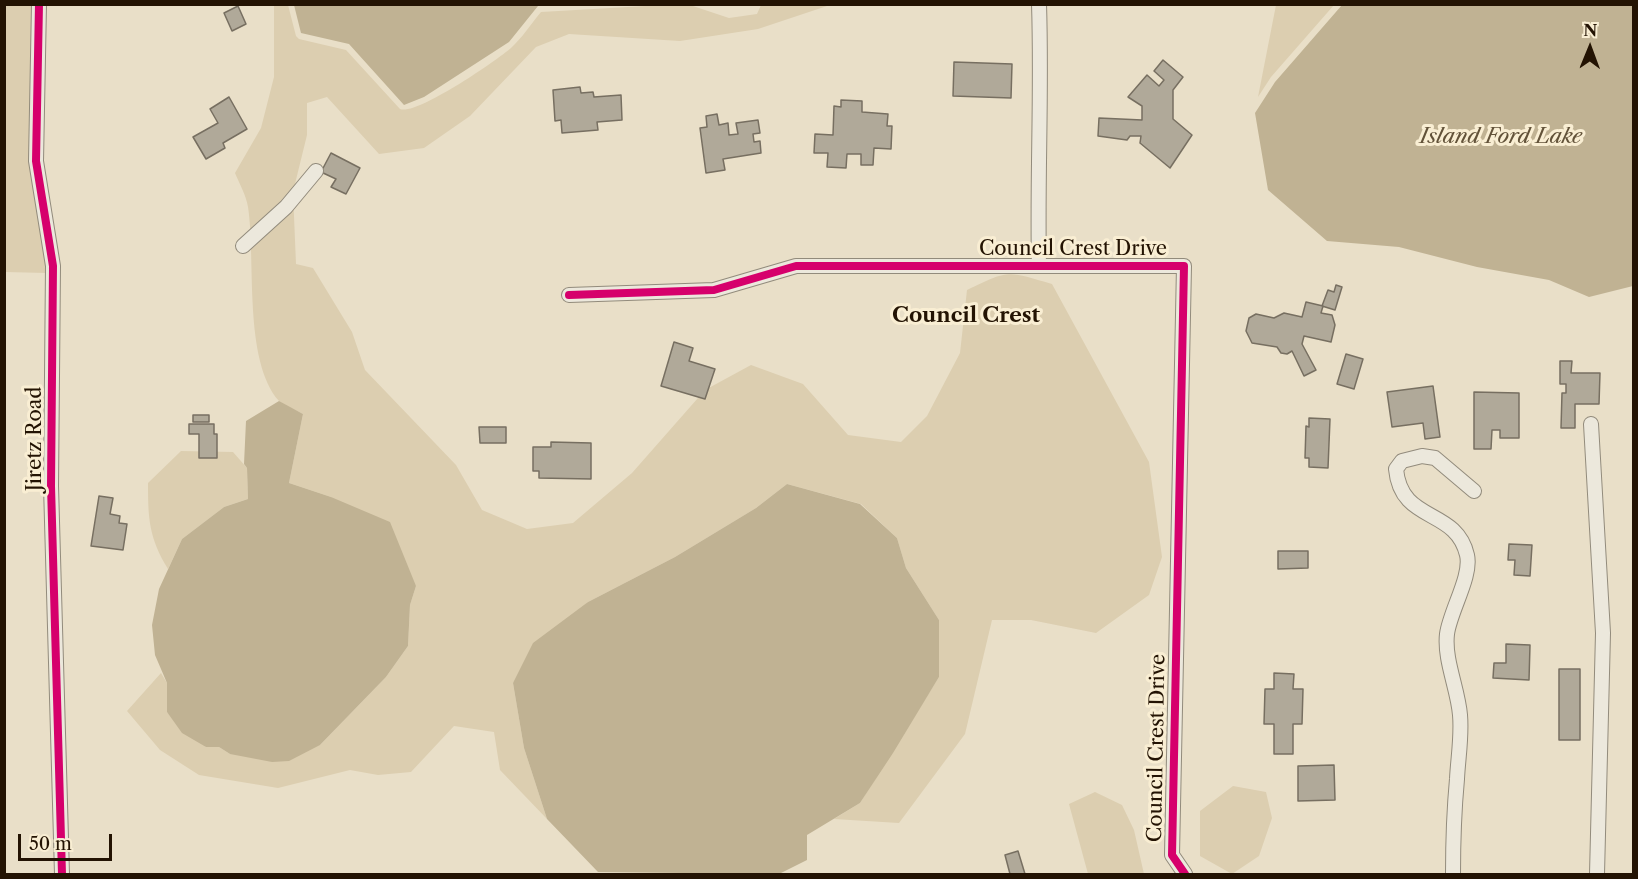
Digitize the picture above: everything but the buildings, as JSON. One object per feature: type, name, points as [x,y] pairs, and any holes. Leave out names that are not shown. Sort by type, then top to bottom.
[{"type":"street","name":"Jiretz Road","points":[[39,4],[36,149],[43,210],[53,266],[51,486],[62,874]]},
{"type":"street","points":[[1039,4],[1041,82],[1037,188],[1039,266]]},
{"type":"street","points":[[243,246],[286,207],[316,171]]},
{"type":"street","name":"Council Crest Drive","points":[[569,295],[714,290],[796,266],[1184,266],[1172,855],[1185,874]]},
{"type":"street","points":[[1592,424],[1602,633],[1597,874]]},
{"type":"street","points":[[1453,874],[1460,715],[1447,635],[1468,570],[1468,556],[1461,539],[1443,521],[1414,507],[1401,494],[1396,469],[1402,461],[1422,456],[1435,458],[1474,491]]},
{"type":"shaded area","points":[[680,4],[729,18],[757,14],[761,5],[830,5],[758,29],[680,41],[569,34],[536,47],[470,116],[424,148],[379,154],[327,97],[307,103],[307,135],[293,192],[296,264],[313,268],[352,332],[365,370],[456,465],[482,510],[527,529],[573,523],[632,473],[705,390],[751,365],[803,384],[848,435],[901,442],[927,416],[960,353],[967,290],[992,278],[1009,274],[1052,284],[1149,462],[1162,557],[1149,595],[1096,633],[1031,620],[992,620],[965,734],[899,823],[834,819],[860,803],[939,677],[939,620],[906,568],[897,538],[861,504],[787,484],[756,508],[675,557],[588,602],[513,683],[524,748],[547,819],[500,770],[494,732],[454,726],[411,772],[378,775],[350,770],[278,788],[199,775],[160,750],[127,711],[161,673],[167,683],[167,712],[206,747],[219,747],[230,754],[320,745],[386,677],[408,646],[410,605],[416,586],[331,497],[289,483],[303,414],[279,401],[268,383],[260,361],[255,336],[248,207],[235,173],[261,128],[274,77],[274,5],[288,5],[296,36],[299,39],[346,50],[400,109],[409,109],[456,86],[503,55],[541,12]]},
{"type":"shaded area","points":[[5,5],[33,5],[30,161],[47,273],[5,272]]},
{"type":"shaded area","points":[[1276,5],[1334,5],[1271,77],[1258,97]]},
{"type":"shaded area","points":[[181,451],[233,452],[247,468],[248,499],[224,507],[182,539],[168,569],[153,538],[148,507],[148,483]]},
{"type":"shaded area","points":[[1233,786],[1266,792],[1272,818],[1259,856],[1232,874],[1200,856],[1200,811]]},
{"type":"shaded area","points":[[1095,792],[1122,805],[1134,830],[1144,874],[1088,874],[1069,804]]},
{"type":"water","points":[[294,4],[579,5],[538,6],[509,42],[424,97],[404,105],[349,44],[301,33]]},
{"type":"water","name":"Island Ford Lake","points":[[1342,5],[1633,5],[1633,286],[1589,297],[1549,280],[1477,267],[1399,247],[1327,241],[1268,190],[1255,113],[1275,82]]},
{"type":"water","points":[[279,401],[303,414],[289,483],[331,497],[390,522],[416,586],[410,605],[408,646],[386,677],[320,745],[289,761],[272,762],[230,754],[219,747],[206,747],[182,733],[167,712],[167,683],[155,655],[152,625],[159,589],[182,539],[224,507],[248,499],[247,468],[244,464],[246,421]]},
{"type":"water","points":[[787,484],[860,504],[897,538],[906,568],[939,620],[939,677],[860,803],[807,835],[807,860],[781,873],[768,874],[598,872],[547,819],[524,748],[513,683],[533,643],[588,602],[675,557],[756,508]]},
{"type":"cycle path","points":[[39,4],[36,161],[53,266],[51,486],[62,874]]},
{"type":"cycle path","points":[[569,295],[714,290],[796,266],[1184,266],[1172,855],[1185,874]]},
{"type":"district","name":"Council Crest","points":[[966,316]]}]
